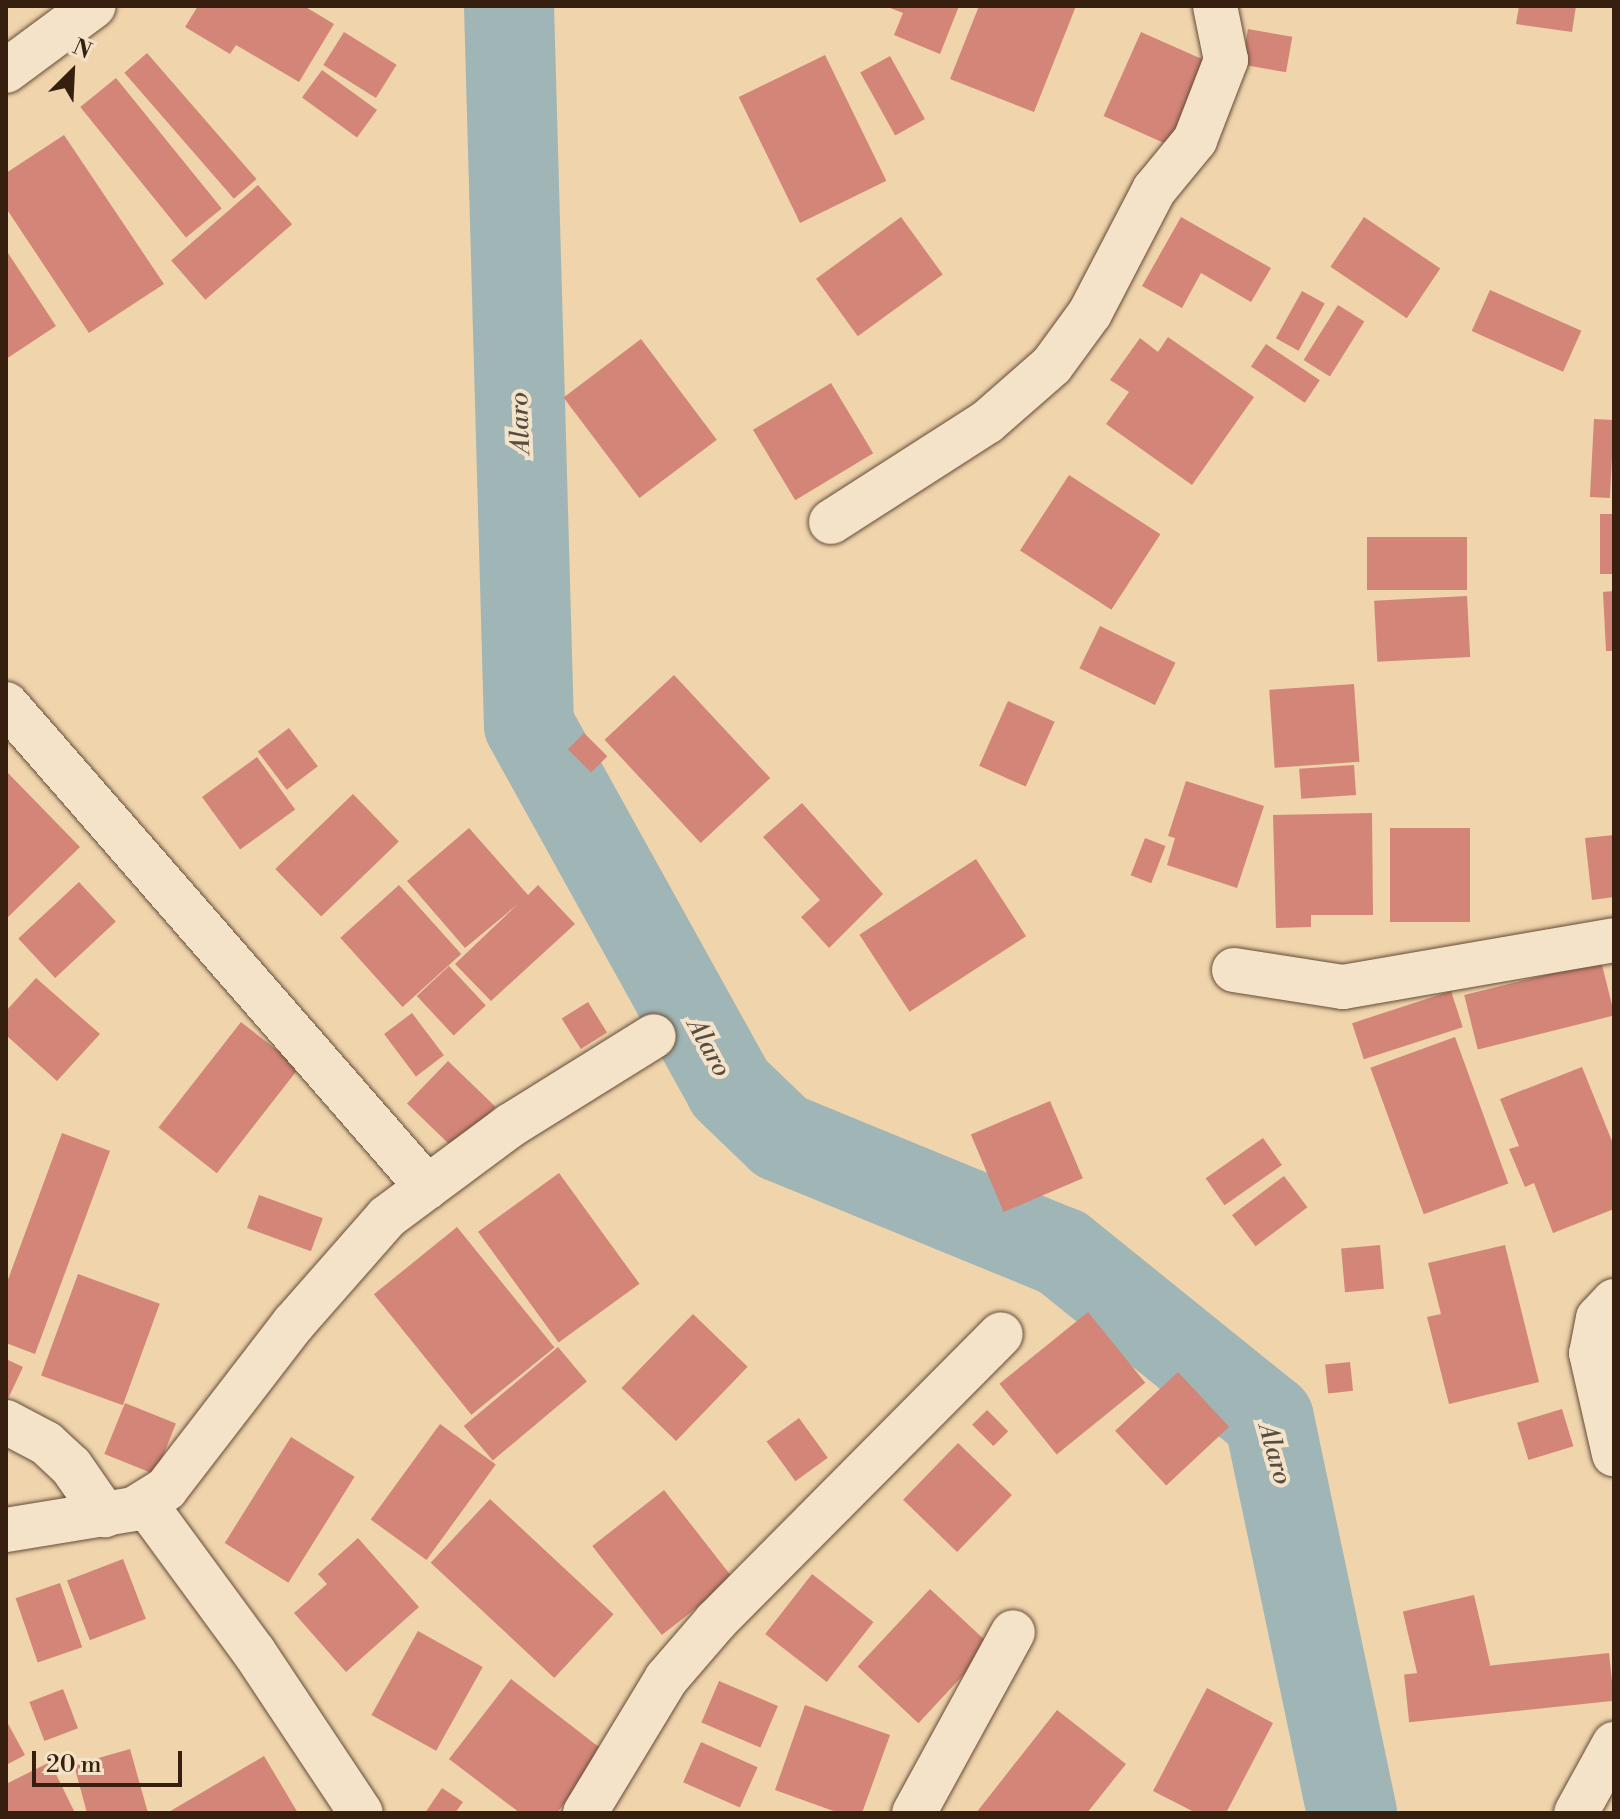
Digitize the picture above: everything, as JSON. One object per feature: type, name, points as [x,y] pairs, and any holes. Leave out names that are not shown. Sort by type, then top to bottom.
[{"type":"street","points":[[6,71],[94,6]]},
{"type":"street","points":[[831,522],[987,422],[1059,355],[1090,313],[1154,190],[1195,140],[1226,60],[1215,6]]},
{"type":"street","points":[[6,704],[427,1187]]},
{"type":"street","points":[[1234,970],[1343,987],[1614,940]]},
{"type":"street","points":[[6,1530],[126,1510],[166,1489],[294,1323],[387,1217],[511,1125],[654,1036]]},
{"type":"street","points":[[1614,1301],[1598,1318],[1591,1353],[1614,1454]]},
{"type":"street","points":[[585,1813],[666,1679],[716,1621],[1001,1334]]},
{"type":"street","points":[[8,1429],[46,1443],[126,1510],[254,1652],[361,1813]]},
{"type":"street","points":[[914,1813],[1013,1632]]},
{"type":"street","points":[[1576,1813],[1614,1744]]},
{"type":"building","points":[[198,6],[304,6],[334,24],[299,82],[236,45],[230,54],[185,27]]},
{"type":"building","points":[[885,6],[959,6],[940,54],[894,35],[903,13]]},
{"type":"building","points":[[979,6],[1076,6],[1034,112],[950,79]]},
{"type":"building","points":[[1519,6],[1576,6],[1572,32],[1516,24]]},
{"type":"building","points":[[1248,29],[1292,37],[1286,72],[1242,64]]},
{"type":"building","points":[[344,32],[397,65],[376,98],[323,65]]},
{"type":"building","points":[[1141,32],[1216,65],[1178,149],[1104,116]]},
{"type":"building","points":[[147,53],[257,179],[234,199],[124,73]]},
{"type":"building","points":[[825,55],[886,181],[800,223],[739,97]]},
{"type":"building","points":[[890,56],[925,119],[895,135],[860,72]]},
{"type":"building","points":[[322,70],[377,110],[357,137],[302,98]]},
{"type":"building","points":[[116,78],[222,209],[186,238],[80,107]]},
{"type":"building","points":[[64,135],[164,284],[89,333],[6,208],[6,173]]},
{"type":"building","points":[[258,185],[292,224],[205,300],[171,260]]},
{"type":"building","points":[[901,217],[943,274],[858,336],[816,279]]},
{"type":"building","points":[[1181,217],[1271,268],[1251,302],[1201,273],[1182,308],[1142,286]]},
{"type":"building","points":[[1364,217],[1440,268],[1407,318],[1330,267]]},
{"type":"building","points":[[6,250],[56,326],[6,359]]},
{"type":"building","points":[[1490,290],[1581,331],[1563,372],[1472,331]]},
{"type":"building","points":[[1302,291],[1325,304],[1299,351],[1276,338]]},
{"type":"building","points":[[1338,305],[1364,321],[1330,377],[1304,360]]},
{"type":"building","points":[[1168,337],[1254,397],[1192,485],[1106,424],[1129,392],[1110,380],[1140,338],[1158,352]]},
{"type":"building","points":[[641,339],[717,440],[639,498],[564,397]]},
{"type":"building","points":[[1266,344],[1320,380],[1305,403],[1251,366]]},
{"type":"building","points":[[831,383],[873,453],[795,500],[753,430]]},
{"type":"building","points":[[1594,419],[1614,420],[1610,498],[1590,497]]},
{"type":"building","points":[[1069,475],[1160,534],[1111,610],[1020,550]]},
{"type":"building","points":[[1600,514],[1614,514],[1614,574],[1600,574]]},
{"type":"building","points":[[1367,537],[1467,537],[1467,590],[1367,590]]},
{"type":"building","points":[[1614,591],[1614,651],[1606,651],[1603,592]]},
{"type":"building","points":[[1467,596],[1470,657],[1377,662],[1374,601]]},
{"type":"building","points":[[1100,626],[1175,663],[1155,705],[1079,668]]},
{"type":"building","points":[[674,675],[770,778],[701,843],[605,740]]},
{"type":"building","points":[[1354,684],[1359,762],[1275,768],[1269,690]]},
{"type":"building","points":[[1008,701],[1055,722],[1026,787],[979,766]]},
{"type":"building","points":[[289,728],[318,766],[287,790],[258,751]]},
{"type":"building","points":[[584,733],[607,756],[591,773],[568,749]]},
{"type":"building","points":[[257,757],[295,810],[240,850],[202,797]]},
{"type":"building","points":[[1354,765],[1356,795],[1301,799],[1299,769]]},
{"type":"building","points":[[6,771],[80,847],[6,919]]},
{"type":"building","points":[[1186,781],[1264,806],[1237,888],[1167,865],[1175,838],[1168,836]]},
{"type":"building","points":[[353,794],[399,841],[321,916],[275,869]]},
{"type":"building","points":[[802,803],[883,894],[829,948],[801,917],[820,900],[763,837]]},
{"type":"building","points":[[1372,813],[1373,915],[1311,915],[1311,927],[1276,928],[1273,815]]},
{"type":"building","points":[[469,828],[528,895],[538,885],[575,924],[491,1001],[455,964],[518,904],[465,948],[407,881]]},
{"type":"building","points":[[1390,828],[1470,828],[1470,922],[1390,922]]},
{"type":"building","points":[[1614,835],[1614,897],[1592,900],[1585,838]]},
{"type":"building","points":[[1145,838],[1166,846],[1151,883],[1131,875]]},
{"type":"building","points":[[976,859],[1026,936],[910,1012],[859,935]]},
{"type":"building","points":[[79,882],[116,921],[55,978],[18,939]]},
{"type":"building","points":[[399,885],[461,954],[403,1007],[340,938]]},
{"type":"building","points":[[1601,961],[1614,1015],[1478,1049],[1464,995]]},
{"type":"building","points":[[449,966],[486,1005],[454,1036],[417,996]]},
{"type":"building","points":[[36,978],[100,1034],[57,1081],[6,1035],[6,1011]]},
{"type":"building","points":[[1451,991],[1463,1027],[1364,1059],[1352,1023]]},
{"type":"building","points":[[588,1002],[607,1033],[581,1049],[562,1018]]},
{"type":"building","points":[[412,1013],[444,1055],[416,1076],[384,1034]]},
{"type":"building","points":[[241,1022],[299,1068],[217,1173],[159,1128]]},
{"type":"building","points":[[1455,1037],[1508,1184],[1424,1214],[1370,1068]]},
{"type":"building","points":[[448,1061],[495,1107],[454,1149],[407,1103]]},
{"type":"building","points":[[1582,1067],[1614,1146],[1614,1209],[1553,1233],[1534,1183],[1525,1187],[1509,1149],[1519,1146],[1500,1099]]},
{"type":"building","points":[[1050,1101],[1083,1178],[1004,1212],[971,1135]]},
{"type":"building","points":[[62,1133],[110,1151],[35,1354],[6,1343],[6,1285]]},
{"type":"building","points":[[1263,1138],[1282,1165],[1225,1205],[1206,1178]]},
{"type":"building","points":[[559,1173],[640,1284],[559,1343],[478,1232]]},
{"type":"building","points":[[1284,1176],[1307,1207],[1256,1246],[1232,1215]]},
{"type":"building","points":[[259,1195],[323,1218],[311,1251],[247,1228]]},
{"type":"building","points":[[457,1227],[555,1347],[471,1415],[374,1294]]},
{"type":"building","points":[[1380,1245],[1384,1289],[1345,1292],[1341,1248]]},
{"type":"building","points":[[1505,1245],[1539,1382],[1449,1404],[1427,1317],[1441,1314],[1428,1263]]},
{"type":"building","points":[[78,1274],[160,1304],[123,1405],[41,1375]]},
{"type":"building","points":[[1088,1312],[1145,1383],[1057,1454],[999,1384]]},
{"type":"building","points":[[693,1314],[748,1367],[676,1441],[621,1388]]},
{"type":"building","points":[[558,1347],[587,1381],[493,1461],[464,1426]]},
{"type":"building","points":[[6,1359],[23,1367],[6,1403]]},
{"type":"building","points":[[1350,1362],[1353,1391],[1328,1393],[1325,1365]]},
{"type":"building","points":[[1178,1372],[1229,1427],[1166,1486],[1115,1431]]},
{"type":"building","points":[[125,1403],[176,1424],[155,1475],[104,1454]]},
{"type":"building","points":[[1562,1409],[1573,1446],[1528,1460],[1517,1423]]},
{"type":"building","points":[[987,1410],[1008,1431],[993,1446],[972,1425]]},
{"type":"building","points":[[799,1418],[828,1458],[795,1481],[767,1442]]},
{"type":"building","points":[[440,1424],[496,1465],[426,1560],[371,1519]]},
{"type":"building","points":[[291,1437],[355,1477],[288,1583],[225,1543]]},
{"type":"building","points":[[958,1443],[1012,1495],[957,1552],[903,1500]]},
{"type":"building","points":[[664,1490],[734,1579],[662,1635],[592,1546]]},
{"type":"building","points":[[490,1499],[614,1614],[554,1678],[431,1563]]},
{"type":"building","points":[[358,1538],[419,1607],[346,1672],[294,1613],[327,1584],[318,1574]]},
{"type":"building","points":[[123,1559],[146,1619],[90,1640],[67,1581]]},
{"type":"building","points":[[812,1574],[873,1622],[827,1682],[765,1634]]},
{"type":"building","points":[[60,1583],[82,1647],[38,1663],[16,1598]]},
{"type":"building","points":[[930,1589],[991,1646],[918,1723],[858,1667]]},
{"type":"building","points":[[1474,1595],[1490,1665],[1419,1682],[1403,1611]]},
{"type":"building","points":[[418,1631],[483,1667],[436,1751],[371,1715]]},
{"type":"building","points":[[1609,1653],[1614,1701],[1409,1722],[1404,1675]]},
{"type":"building","points":[[511,1679],[604,1751],[557,1813],[520,1813],[449,1759]]},
{"type":"building","points":[[719,1681],[778,1706],[760,1747],[701,1722]]},
{"type":"building","points":[[1207,1688],[1273,1723],[1226,1813],[1196,1813],[1153,1791]]},
{"type":"building","points":[[63,1689],[78,1728],[44,1741],[29,1702]]},
{"type":"building","points":[[805,1705],[890,1735],[862,1813],[839,1813],[775,1790]]},
{"type":"building","points":[[1057,1710],[1126,1764],[1087,1813],[976,1813]]},
{"type":"building","points":[[6,1720],[25,1755],[6,1765]]},
{"type":"building","points":[[701,1742],[758,1767],[740,1807],[683,1782]]},
{"type":"building","points":[[130,1749],[148,1813],[87,1813],[74,1765]]},
{"type":"building","points":[[264,1756],[298,1813],[167,1813]]},
{"type":"building","points":[[50,1762],[75,1813],[6,1813],[6,1784]]},
{"type":"building","points":[[442,1788],[463,1802],[455,1813],[425,1813]]},
{"type":"waterway","name":"Alaro","points":[[509,6],[529,725],[730,1088],[781,1137],[1062,1252],[1269,1419],[1352,1813]]}]
